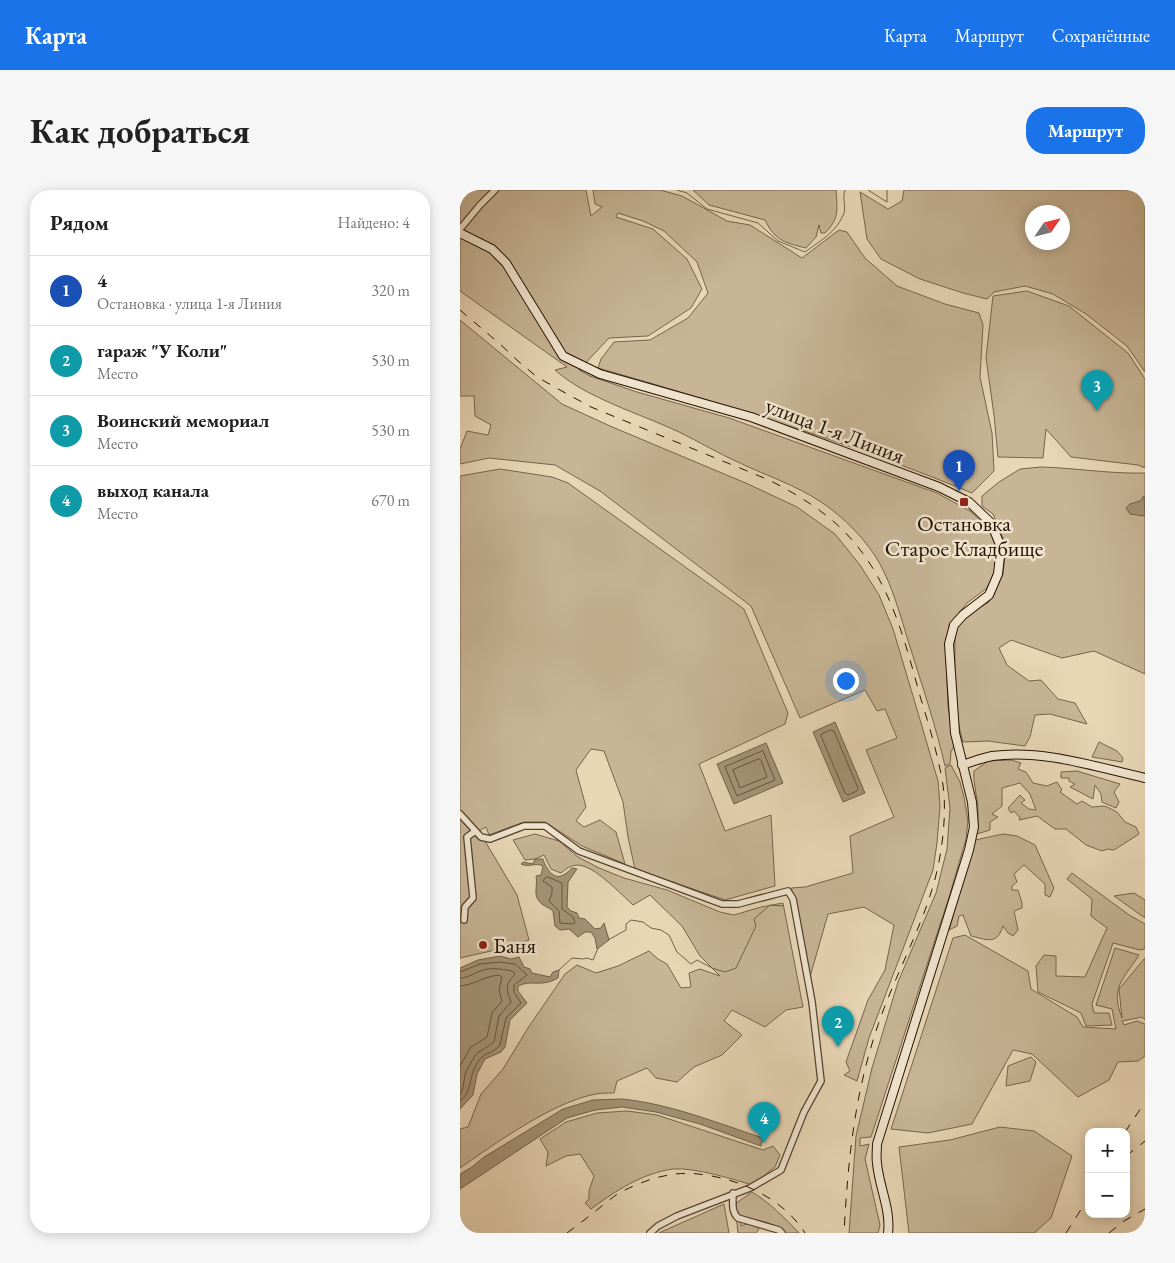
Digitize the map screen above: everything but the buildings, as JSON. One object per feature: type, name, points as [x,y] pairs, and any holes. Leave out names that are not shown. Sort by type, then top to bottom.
[{"type":"street","points":[[460,229],[495,190]]},
{"type":"street","name":"улица 1-я Линия","points":[[460,233],[492,249],[506,262],[563,356],[600,374],[751,417],[939,488],[969,502],[991,523],[1001,547],[998,574],[989,595],[963,615],[954,625],[949,644],[955,733],[972,802],[974,827],[969,850],[877,1144],[877,1164],[887,1205],[888,1233]]},
{"type":"street","points":[[962,765],[991,756],[1051,757],[1145,778]]},
{"type":"street","points":[[460,814],[474,832],[480,837],[490,839],[524,826],[545,826],[579,851],[722,904],[738,904],[788,892],[793,899],[812,1002],[821,1081],[804,1112],[781,1170],[750,1188],[676,1216],[650,1233]]},
{"type":"street","points":[[462,915],[465,907],[473,898],[467,837],[474,832]]},
{"type":"street","points":[[733,1193],[732,1207],[734,1214],[738,1218],[764,1224],[782,1233]]},
{"type":"shaded area","points":[[460,190],[586,190],[591,216],[602,207],[595,204],[593,190],[660,190],[682,196],[727,221],[750,225],[802,258],[839,230],[847,232],[865,258],[897,286],[945,304],[979,313],[983,325],[980,377],[992,433],[994,471],[972,493],[880,457],[787,425],[598,368],[601,359],[614,342],[650,340],[688,318],[708,293],[697,262],[664,231],[643,221],[618,213],[616,217],[653,229],[687,259],[702,289],[691,308],[648,336],[609,338],[579,370],[590,376],[637,392],[729,418],[937,493],[970,511],[985,525],[993,534],[997,549],[995,571],[987,588],[967,603],[949,625],[946,656],[948,707],[954,746],[951,752],[950,764],[945,766],[938,737],[889,583],[876,557],[863,540],[834,511],[802,491],[679,432],[614,405],[582,389],[555,370],[567,367],[460,291]]},
{"type":"shaded area","points":[[693,190],[836,190],[837,213],[830,228],[825,233],[821,233],[819,225],[816,237],[806,248],[777,237],[765,220],[709,205]]},
{"type":"shaded area","points":[[904,190],[1145,190],[1145,372],[1127,346],[1086,314],[1053,294],[1025,286],[994,292],[987,299],[920,279],[881,259],[867,239],[860,192],[888,209],[902,201]]},
{"type":"shaded area","points":[[1027,291],[1069,306],[1128,353],[1145,379],[1145,468],[1138,465],[1071,457],[1046,429],[1043,458],[998,457],[986,358],[993,296]]},
{"type":"shaded area","points":[[460,320],[562,404],[797,507],[835,534],[860,565],[879,595],[893,629],[938,781],[940,806],[933,870],[869,1038],[857,1081],[844,1075],[850,1071],[846,1062],[868,1000],[885,970],[894,925],[864,907],[828,914],[810,977],[797,904],[791,888],[805,887],[853,873],[850,836],[894,817],[866,750],[897,738],[885,709],[877,711],[865,690],[800,718],[751,606],[600,491],[555,465],[489,458],[460,464],[460,449],[467,431],[488,435],[491,425],[475,416],[474,396],[460,396]]},
{"type":"shaded area","points":[[1041,467],[1145,473],[1145,674],[1094,651],[1062,658],[1011,640],[999,648],[1007,665],[1029,681],[1041,680],[1058,699],[1075,703],[1087,724],[1050,714],[1035,715],[1030,737],[1025,746],[988,741],[963,742],[956,701],[955,629],[969,614],[989,602],[1003,574],[1006,546],[993,514],[982,506],[982,496],[999,482],[1020,469]]},
{"type":"shaded area","points":[[500,469],[552,477],[568,483],[744,609],[788,713],[785,724],[699,764],[725,831],[771,815],[775,886],[725,900],[635,869],[623,802],[604,751],[591,749],[576,770],[586,807],[576,821],[584,827],[600,820],[616,832],[625,864],[582,846],[545,822],[524,822],[489,835],[486,827],[479,831],[517,895],[529,940],[460,958],[460,476]]},
{"type":"shaded area","points":[[1099,742],[1117,751],[1123,758],[1122,762],[1092,757]]},
{"type":"shaded area","points":[[1011,760],[1021,763],[1018,769],[1026,772],[1033,783],[1047,786],[1057,782],[1062,790],[1060,792],[1077,804],[1082,801],[1092,807],[1105,806],[1117,812],[1125,822],[1136,827],[1139,834],[1114,850],[1102,851],[1086,845],[1066,829],[1055,829],[1037,816],[1019,820],[1020,818],[1014,811],[1011,813],[1008,808],[1020,795],[1025,800],[1021,803],[1029,809],[1036,810],[1030,794],[1020,783],[1002,788],[1002,806],[992,814],[998,817],[990,822],[990,830],[977,834],[978,809],[974,771],[988,761]]},
{"type":"shaded area","points":[[951,765],[960,782],[964,797],[968,821],[966,839],[871,1137],[860,1138],[860,1146],[869,1144],[865,1159],[880,1225],[878,1233],[849,1233],[856,1136],[872,1068],[898,982],[936,893],[947,849],[950,808],[945,768]]},
{"type":"shaded area","points":[[1077,771],[1120,784],[1114,792],[1119,802],[1116,808],[1102,802],[1101,794],[1095,785],[1093,799],[1070,787],[1075,784],[1069,781],[1069,778],[1061,778],[1061,772]]},
{"type":"shaded area","points":[[535,834],[559,841],[578,857],[599,868],[624,878],[667,890],[720,912],[734,915],[783,903],[803,1007],[786,1010],[765,1027],[732,1010],[724,1021],[742,1035],[722,1055],[694,1067],[677,1082],[656,1078],[647,1068],[617,1081],[614,1093],[594,1094],[558,1107],[541,1116],[460,1168],[460,1129],[468,1127],[481,1094],[503,1069],[565,974],[577,965],[596,973],[618,966],[649,951],[667,964],[681,988],[691,987],[689,973],[700,969],[720,976],[700,956],[682,926],[650,895],[633,905],[589,868],[580,865],[574,866],[561,873],[551,869],[544,855],[535,859],[525,860],[513,840]]},
{"type":"shaded area","points":[[1003,834],[1017,836],[1035,845],[1054,888],[1050,897],[1045,895],[1045,884],[1024,865],[1014,874],[1017,882],[1012,886],[1012,890],[1018,890],[1022,903],[1022,908],[1014,911],[1018,930],[1013,936],[1003,926],[995,939],[987,940],[971,936],[963,915],[959,916],[957,926],[949,930],[975,840]]},
{"type":"shaded area","points":[[1072,873],[1129,915],[1145,924],[1145,949],[1140,950],[1113,943],[1092,1004],[1094,1013],[1109,1013],[1112,1025],[1086,1026],[1081,1013],[1038,992],[1036,966],[1044,955],[1056,956],[1056,976],[1085,977],[1107,928],[1091,916],[1092,899],[1067,879]]},
{"type":"shaded area","points":[[1134,893],[1145,900],[1145,918],[1114,896]]},
{"type":"shaded area","points":[[965,935],[1028,971],[1031,989],[1077,1017],[1083,1027],[1116,1029],[1112,1009],[1096,1005],[1115,948],[1139,955],[1123,978],[1118,991],[1117,999],[1122,1018],[1119,989],[1145,958],[1145,1020],[1142,1017],[1122,1021],[1124,1025],[1137,1021],[1145,1024],[1145,1056],[1138,1061],[1118,1062],[1109,1080],[1078,1097],[1032,1054],[1013,1050],[972,1124],[928,1133],[891,1129],[953,938]]},
{"type":"shaded area","points":[[1031,1057],[1036,1062],[1030,1081],[1006,1086],[1008,1066]]},
{"type":"shaded area","points":[[627,1111],[657,1115],[763,1150],[773,1146],[780,1155],[775,1167],[752,1185],[702,1172],[673,1169],[651,1174],[640,1179],[591,1209],[585,1203],[589,1199],[589,1191],[594,1176],[580,1154],[566,1156],[546,1166],[548,1152],[540,1139],[566,1122],[597,1113]]},
{"type":"shaded area","points":[[1000,1127],[1034,1131],[1072,1156],[1051,1218],[1034,1233],[909,1233],[899,1147],[950,1140]]},
{"type":"shaded area","points":[[752,1192],[777,1211],[799,1233],[784,1233],[775,1226],[740,1217],[741,1226],[749,1223],[760,1227],[756,1233],[738,1233],[735,1204]]},
{"type":"shaded area","points":[[724,1204],[729,1233],[659,1233],[661,1232]]},
{"type":"water","points":[[1144,496],[1145,516],[1130,514],[1126,508],[1130,504],[1140,501]]},
{"type":"water","points":[[835,722],[865,793],[843,802],[813,732]]},
{"type":"water","points":[[766,743],[783,783],[734,804],[717,764]]},
{"type":"water","points":[[535,859],[543,859],[549,871],[555,876],[564,875],[572,868],[577,869],[568,882],[567,907],[577,913],[579,918],[585,919],[595,929],[601,928],[604,923],[609,940],[597,949],[595,938],[591,932],[585,932],[578,937],[569,929],[560,930],[555,926],[553,911],[540,903],[536,895],[536,876],[541,875],[543,866],[521,864],[523,862],[533,864]]},
{"type":"water","points":[[500,956],[511,959],[519,957],[524,967],[530,969],[532,973],[550,977],[553,972],[559,970],[558,978],[542,983],[528,983],[518,986],[518,991],[527,1003],[510,1020],[505,1047],[501,1052],[485,1059],[477,1074],[473,1095],[460,1109],[460,968],[478,960]]},
{"type":"water","points":[[622,1099],[658,1105],[711,1120],[763,1138],[761,1146],[700,1124],[656,1112],[622,1107],[595,1110],[567,1118],[460,1189],[460,1174],[484,1157],[563,1109],[593,1100]]},
{"type":"waterway","points":[[677,190],[687,193],[707,209],[758,223],[778,241],[805,252],[828,236],[841,220],[844,213],[845,190]]},
{"type":"waterway","points":[[868,190],[887,202],[887,190]]},
{"type":"waterway","points":[[608,940],[626,930],[626,924],[631,920],[643,922],[651,928],[661,930],[669,935],[677,952],[691,964],[697,960],[725,972],[736,968],[756,926],[754,919],[770,905],[783,906]]},
{"type":"waterway","points":[[559,970],[572,958],[593,960],[598,948]]},
{"type":"railway","points":[[460,310],[537,377],[560,390],[591,407],[769,480],[814,506],[835,522],[866,558],[887,595],[895,614],[909,655],[939,763],[944,794],[943,829],[940,856],[929,900],[885,1006],[869,1054],[853,1129],[844,1233]]},
{"type":"railway","points":[[1128,1128],[1145,1102]]},
{"type":"railway","points":[[1130,1153],[1145,1141]]},
{"type":"railway","points":[[567,1233],[622,1191],[642,1182],[660,1177],[689,1173],[728,1180],[758,1192],[785,1210],[805,1233]]},
{"type":"railway","points":[[1066,1233],[1085,1203]]},
{"type":"railway","points":[[1109,1233],[1124,1221],[1145,1209]]},
{"type":"place","name":"Воинский мемориал","points":[[1097,411]]},
{"type":"place","name":"4","points":[[959,491]]},
{"type":"place","name":"Остановка Старое Кладбище","points":[[964,502]]},
{"type":"place","name":"Баня","points":[[483,945]]},
{"type":"place","name":"гараж \"У Коли\"","points":[[838,1047]]},
{"type":"place","name":"выход канала","points":[[764,1143]]}]
